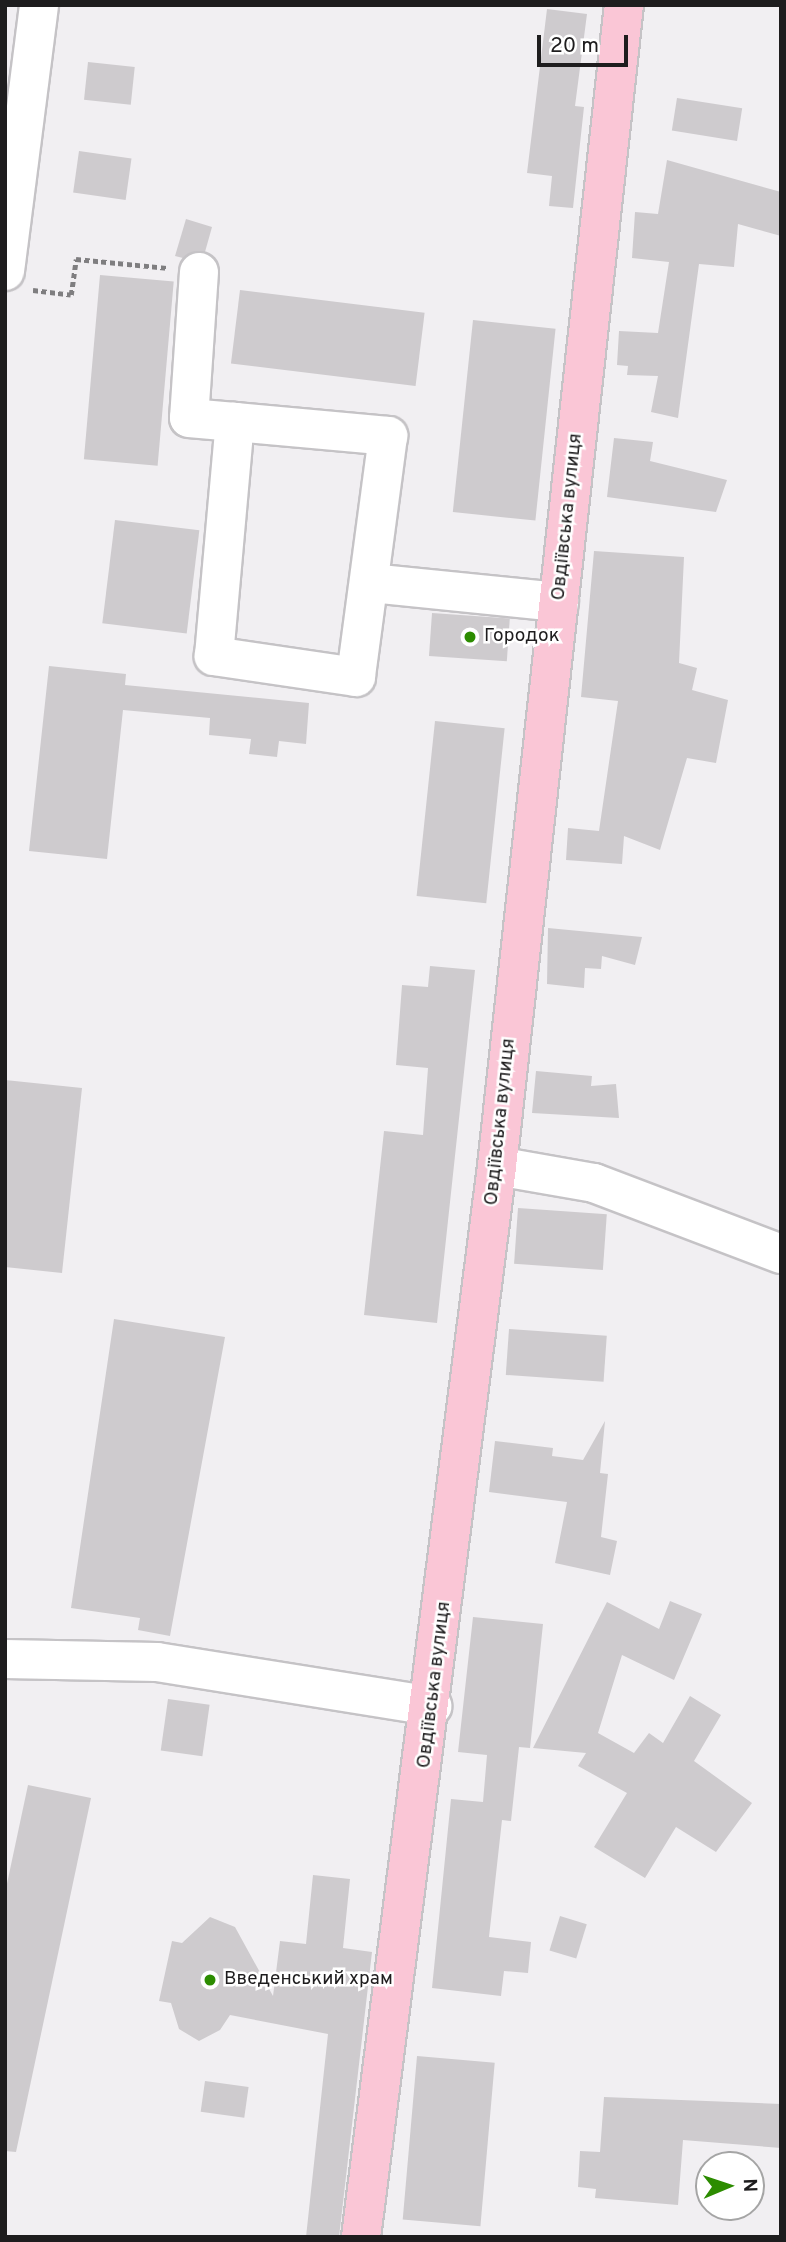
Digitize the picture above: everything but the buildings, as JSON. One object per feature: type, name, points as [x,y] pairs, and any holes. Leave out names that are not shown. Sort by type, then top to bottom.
[{"type":"main road","name":"Овдіївська вулиця","points":[[361,2237],[433,1706],[497,1166],[624,5]]},
{"type":"street","points":[[16,280],[39,5]]},
{"type":"street","points":[[199,272],[189,418],[235,422],[388,436],[371,583],[356,677],[214,656],[235,422]]},
{"type":"street","points":[[371,583],[559,602]]},
{"type":"street","points":[[497,1166],[594,1183],[781,1254]]},
{"type":"street","points":[[5,1659],[157,1662],[433,1706]]},
{"type":"path","points":[[16,280],[71,295],[76,258],[199,272]]},
{"type":"place","name":"Городок","points":[[470,637]]},
{"type":"place","name":"Введенський храм","points":[[210,1980]]}]
